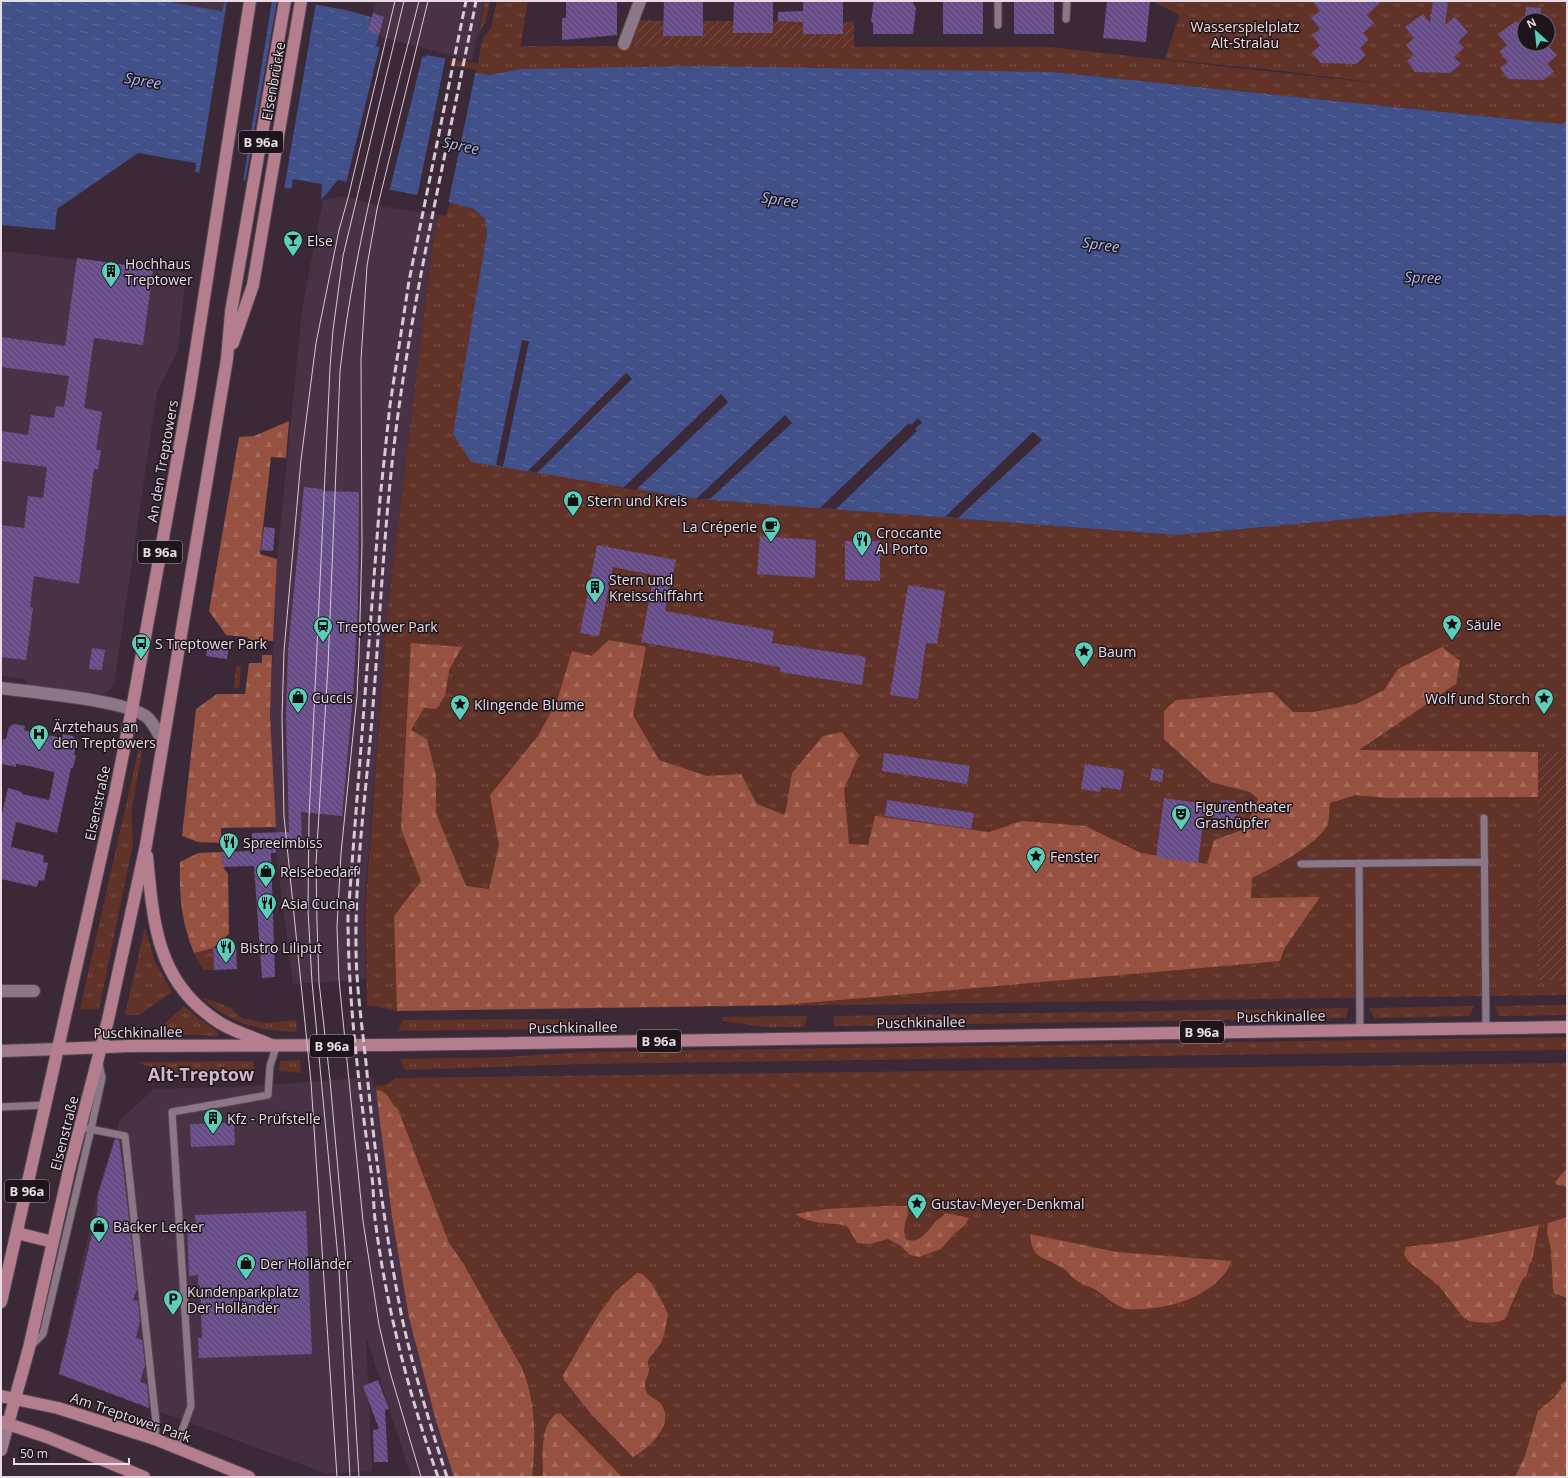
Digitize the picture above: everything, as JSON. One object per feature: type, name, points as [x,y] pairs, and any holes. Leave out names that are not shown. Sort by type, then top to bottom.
[{"type":"main road","name":"An den Treptowers","points":[[132,709],[189,395],[208,264],[250,1]]},
{"type":"main road","name":"Elsenbrücke","points":[[227,359],[231,312],[284,1]]},
{"type":"main road","name":"Elsenbrücke","points":[[227,359],[253,284],[301,1]]},
{"type":"main road","name":"B 96a","points":[[163,741],[227,359]]},
{"type":"main road","name":"Elsenstraße","points":[[1,1302],[115,794],[132,709]]},
{"type":"main road","name":"Elsenstraße","points":[[1,1450],[5,1423],[15,1398],[29,1348],[53,1242],[86,1128],[100,1052],[146,845],[163,741]]},
{"type":"main road","name":"Elsenstraße","points":[[146,845],[153,916],[158,941],[166,960],[184,990]]},
{"type":"main road","name":"Puschkinallee","points":[[184,990],[210,1017],[232,1029],[276,1047]]},
{"type":"main road","name":"Puschkinallee","points":[[1,1051],[58,1050],[100,1052],[276,1047],[1567,1026]]},
{"type":"main road","points":[[17,1233],[53,1242]]},
{"type":"main road","name":"Am Treptower Park","points":[[1,1396],[58,1408],[155,1439],[249,1477]]},
{"type":"main road","points":[[5,1423],[144,1477]]},
{"type":"street","points":[[624,44],[640,1]]},
{"type":"street","points":[[1,688],[99,702],[132,709],[148,718],[163,741]]},
{"type":"street","points":[[1,991],[34,991]]},
{"type":"lane","points":[[998,1],[998,25]]},
{"type":"lane","points":[[1066,19],[1067,1]]},
{"type":"lane","points":[[1484,818],[1486,1028]]},
{"type":"lane","points":[[1301,864],[1485,862]]},
{"type":"lane","points":[[1359,863],[1360,1030]]},
{"type":"lane","points":[[176,1447],[191,1406],[172,1112],[268,1095],[270,1066],[276,1047]]},
{"type":"lane","points":[[2,1107],[46,1105]]},
{"type":"lane","points":[[29,1348],[43,1334],[86,1128],[125,1136],[156,1422],[155,1439]]},
{"type":"shaded area","points":[[165,1],[225,1],[223,11]]},
{"type":"shaded area","points":[[376,1],[484,1],[472,61],[382,37],[373,13]]},
{"type":"shaded area","points":[[343,196],[385,207],[439,215],[432,248],[387,614],[364,912],[366,979],[293,984],[277,860],[270,715],[277,559],[302,309],[323,200]]},
{"type":"shaded area","points":[[1,251],[186,273],[178,350],[157,392],[114,685],[104,694],[28,684],[24,679],[1,676]]},
{"type":"shaded area","points":[[373,1077],[380,1114],[392,1217],[409,1318],[436,1421],[454,1477],[411,1477],[366,1336],[372,1471],[323,1474],[322,1472],[58,1374],[98,1189],[120,1120],[154,1089],[256,1086]]},
{"type":"green space","points":[[485,1],[490,1],[486,21],[478,35]]},
{"type":"green space","name":"Wasserspielplatz Alt-Stralau","points":[[497,1],[528,1],[520,48],[521,46],[1049,47],[1409,87],[1283,71],[1165,59],[1179,15],[1152,1],[1567,1],[1567,121],[1560,124],[1052,72],[521,69],[489,75],[447,67],[449,59],[478,64],[484,36],[491,28]]},
{"type":"green space","points":[[640,20],[663,21],[663,36],[690,36],[697,33],[697,36],[703,36],[703,22],[705,21],[734,22],[734,33],[772,33],[773,22],[775,21],[801,20],[803,22],[803,34],[843,34],[843,23],[854,21],[854,48],[631,46]]},
{"type":"green space","name":"Treptower Park","points":[[450,203],[471,208],[483,218],[486,223],[496,465],[696,499],[1177,535],[1426,512],[1567,516],[1567,995],[397,1011],[367,1005],[365,912],[387,615],[432,248],[439,215],[446,216]]},
{"type":"green space","points":[[289,421],[286,458],[271,457],[260,554],[277,559],[273,641],[250,640],[247,637],[226,635],[209,611],[239,437],[254,436]]},
{"type":"green space","points":[[609,640],[646,647],[633,715],[659,760],[707,776],[741,774],[757,804],[785,815],[792,773],[823,736],[842,732],[859,755],[844,789],[849,844],[868,845],[875,816],[989,832],[1022,821],[1085,826],[1141,853],[1207,864],[1214,840],[1245,829],[1258,799],[1250,792],[1211,782],[1164,739],[1164,711],[1176,700],[1273,692],[1293,712],[1313,712],[1356,704],[1384,690],[1398,669],[1442,647],[1460,661],[1456,684],[1359,750],[1538,752],[1538,797],[1388,798],[1356,795],[1330,803],[1326,827],[1313,842],[1292,856],[1252,878],[1251,898],[1320,897],[1284,949],[1280,961],[783,1005],[397,1011],[394,916],[421,881],[401,829],[411,643],[462,647],[449,670],[445,696],[436,709],[424,708],[411,730],[427,739],[436,775],[436,813],[466,886],[489,889],[499,845],[490,795],[538,736],[557,701],[572,651],[592,656]]},
{"type":"green space","points":[[262,655],[272,655],[270,715],[276,827],[221,828],[221,843],[198,842],[182,836],[196,709],[217,694],[245,694],[249,663],[262,663]]},
{"type":"green space","points":[[236,666],[241,666],[239,688],[234,688]]},
{"type":"green space","points":[[142,734],[144,740],[131,814],[133,844],[99,1009],[80,1009]]},
{"type":"green space","points":[[1538,752],[1567,752],[1567,980],[1539,980]]},
{"type":"green space","points":[[222,852],[223,867],[228,874],[229,934],[213,948],[194,953],[186,930],[182,908],[180,862],[198,853]]},
{"type":"green space","points":[[145,927],[155,962],[172,992],[139,1015],[125,1015]]},
{"type":"green space","points":[[213,948],[214,970],[203,970],[194,953]]},
{"type":"green space","points":[[202,997],[230,1007],[241,1018],[266,1023],[296,1020],[297,1032],[258,1028],[234,1020],[223,1014]]},
{"type":"green space","points":[[1567,1005],[1567,1015],[1499,1016],[1495,1006]]},
{"type":"green space","points":[[184,1006],[218,1032],[218,1036],[154,1033]]},
{"type":"green space","points":[[1474,1006],[1470,1016],[1374,1018],[1369,1008]]},
{"type":"green space","points":[[1348,1008],[1346,1018],[834,1026],[834,1016]]},
{"type":"green space","points":[[807,1016],[804,1027],[766,1027],[722,1021],[722,1017]]},
{"type":"green space","points":[[573,1019],[571,1024],[547,1029],[398,1031],[403,1020]]},
{"type":"green space","points":[[1567,1037],[1567,1050],[582,1064],[405,1070],[400,1059],[507,1057],[582,1052]]},
{"type":"green space","points":[[300,1060],[301,1073],[279,1071],[280,1061]]},
{"type":"green space","points":[[253,1061],[256,1072],[177,1073],[140,1064],[140,1062]]},
{"type":"green space","points":[[1567,1063],[1567,1477],[493,1477],[392,1105],[386,1095],[382,1091],[376,1090],[375,1086],[387,1085],[395,1078]]},
{"type":"green space","points":[[376,1090],[384,1092],[398,1109],[449,1243],[463,1263],[522,1368],[530,1394],[534,1421],[532,1477],[454,1477],[436,1421],[409,1318],[392,1217]]},
{"type":"green space","points":[[1567,1168],[1567,1186],[1557,1185],[1555,1182]]},
{"type":"green space","points":[[907,1206],[908,1214],[904,1234],[906,1239],[911,1241],[923,1236],[945,1213],[969,1218],[965,1225],[953,1235],[941,1249],[919,1257],[910,1255],[901,1246],[888,1239],[870,1244],[857,1243],[848,1227],[845,1225],[806,1220],[795,1214],[826,1209]]},
{"type":"green space","points":[[1567,1217],[1567,1298],[1554,1293],[1553,1290],[1551,1250],[1547,1233],[1548,1223]]},
{"type":"green space","points":[[1539,1225],[1532,1261],[1529,1265],[1527,1275],[1522,1280],[1505,1319],[1498,1322],[1486,1323],[1469,1321],[1463,1317],[1439,1286],[1408,1261],[1404,1254],[1406,1247],[1457,1241]]},
{"type":"green space","points":[[1030,1234],[1117,1252],[1232,1261],[1226,1272],[1217,1282],[1207,1290],[1195,1296],[1157,1308],[1127,1309],[1114,1303],[1094,1289],[1078,1282],[1063,1268],[1036,1253],[1033,1249]]},
{"type":"green space","points":[[637,1273],[642,1274],[651,1283],[668,1314],[662,1341],[648,1361],[649,1373],[645,1381],[645,1389],[648,1395],[659,1401],[665,1412],[665,1419],[659,1435],[646,1448],[633,1457],[591,1414],[564,1380],[563,1375],[599,1314],[615,1292]]},
{"type":"green space","points":[[1567,1380],[1567,1477],[1515,1477],[1525,1456],[1538,1411],[1555,1397],[1561,1389],[1561,1384]]},
{"type":"green space","points":[[557,1413],[561,1414],[622,1477],[543,1477],[543,1442],[547,1425],[551,1418]]},
{"type":"water","name":"Spree","points":[[1,1],[165,1],[222,11],[225,1],[294,1],[346,10],[371,17],[367,31],[379,35],[376,46],[426,57],[426,55],[449,59],[447,67],[489,75],[521,69],[698,66],[1052,72],[1560,124],[1567,121],[1567,516],[1426,512],[1177,535],[696,499],[471,462],[453,434],[487,233],[485,219],[474,209],[429,197],[338,180],[321,200],[322,184],[293,179],[291,189],[195,172],[196,163],[138,153],[57,209],[55,230],[1,225]]},
{"type":"pier","points":[[227,1],[272,1],[243,182],[199,175]]},
{"type":"pier","points":[[277,1],[316,3],[284,189],[245,183]]},
{"type":"pier","points":[[380,45],[423,54],[389,192],[346,183]]},
{"type":"pier","points":[[446,56],[451,58],[449,65],[476,70],[448,204],[417,197]]},
{"type":"pier","points":[[522,340],[529,341],[503,467],[496,465]]},
{"type":"pier","points":[[626,373],[632,379],[537,473],[528,471]]},
{"type":"pier","points":[[721,394],[728,402],[636,490],[623,488]]},
{"type":"pier","points":[[785,415],[792,423],[710,499],[696,499]]},
{"type":"pier","points":[[918,418],[922,423],[915,428],[917,431],[836,509],[820,508],[909,423],[911,425]]},
{"type":"pier","points":[[1033,432],[1042,440],[958,518],[945,517]]},
{"type":"building","points":[[566,1],[617,1],[617,35],[562,40],[562,18],[566,18]]},
{"type":"building","points":[[664,1],[703,1],[703,36],[663,36]]},
{"type":"building","points":[[734,1],[773,1],[773,33],[733,33]]},
{"type":"building","points":[[803,1],[843,1],[843,34],[803,34],[803,22],[778,21],[778,12],[803,11]]},
{"type":"building","points":[[874,1],[912,1],[916,8],[913,34],[873,34],[873,24],[871,21]]},
{"type":"building","points":[[943,1],[983,1],[983,34],[943,34]]},
{"type":"building","points":[[1014,1],[1054,1],[1054,34],[1014,34]]},
{"type":"building","points":[[1107,1],[1150,1],[1146,42],[1103,38]]},
{"type":"building","points":[[1312,1],[1382,1],[1367,15],[1374,23],[1363,33],[1369,39],[1360,48],[1366,55],[1356,64],[1320,63],[1312,52],[1320,46],[1312,35],[1320,29],[1311,18],[1320,11]]},
{"type":"building","points":[[1433,1],[1448,1],[1445,25],[1455,17],[1468,32],[1458,42],[1464,48],[1454,57],[1461,64],[1450,73],[1415,72],[1407,61],[1414,55],[1406,45],[1414,38],[1405,27],[1423,14],[1430,23]]},
{"type":"building","points":[[1526,7],[1541,8],[1541,12],[1526,12]]},
{"type":"building","points":[[373,13],[384,17],[379,35],[367,31]]},
{"type":"building","points":[[1516,21],[1516,52],[1554,52],[1557,55],[1547,64],[1554,72],[1543,80],[1508,79],[1500,68],[1508,62],[1499,52],[1507,45],[1498,34]]},
{"type":"building","points":[[77,258],[153,269],[143,345],[94,338],[84,408],[102,412],[96,450],[101,450],[98,469],[94,469],[79,584],[34,576],[30,607],[33,608],[26,660],[1,657],[1,525],[24,528],[28,496],[43,498],[47,467],[1,461],[1,431],[28,435],[31,415],[54,418],[56,406],[64,407],[69,376],[1,367],[1,337],[65,346]]},
{"type":"building","points":[[304,487],[322,489],[322,491],[359,492],[358,602],[353,696],[342,816],[301,812],[302,847],[276,847],[276,853],[271,853],[275,977],[262,978],[254,866],[223,867],[222,852],[251,851],[252,833],[289,832],[286,717],[288,651]]},
{"type":"building","points":[[264,527],[275,528],[273,551],[261,550]]},
{"type":"building","points":[[760,536],[816,540],[815,578],[757,574]]},
{"type":"building","points":[[845,541],[880,541],[880,581],[845,580]]},
{"type":"building","points":[[597,545],[676,560],[665,611],[774,631],[772,643],[866,657],[862,685],[780,672],[780,667],[641,642],[654,575],[613,567],[599,636],[580,633]]},
{"type":"building","points":[[908,585],[945,591],[937,644],[926,643],[918,699],[890,695]]},
{"type":"building","points":[[208,643],[229,646],[227,659],[206,656]]},
{"type":"building","points":[[92,648],[105,650],[102,670],[89,669]]},
{"type":"building","points":[[14,724],[25,726],[24,730],[62,738],[63,734],[73,736],[77,741],[74,755],[76,755],[73,768],[71,768],[57,833],[16,822],[11,847],[44,855],[43,862],[48,863],[44,881],[39,880],[37,887],[1,879],[1,818],[8,788],[22,792],[22,794],[49,800],[54,776],[54,772],[29,766],[16,764],[16,767],[1,764],[3,739],[6,739],[9,727]]},
{"type":"building","points":[[884,753],[970,766],[967,784],[882,771]]},
{"type":"building","points":[[1085,764],[1124,770],[1121,790],[1101,787],[1100,792],[1081,789]]},
{"type":"building","points":[[1152,768],[1164,770],[1162,782],[1150,780]]},
{"type":"building","name":"Figurentheater Grashüpfer","points":[[1164,798],[1220,806],[1221,800],[1236,801],[1237,816],[1235,816],[1233,821],[1204,816],[1198,863],[1156,857]]},
{"type":"building","points":[[887,800],[974,813],[971,829],[885,816]]},
{"type":"building","points":[[236,947],[237,969],[214,970],[213,948]]},
{"type":"building","name":"Kfz - Prüfstelle","points":[[234,1123],[235,1145],[191,1147],[190,1124]]},
{"type":"building","points":[[115,1139],[119,1140],[137,1289],[133,1300],[138,1301],[140,1321],[136,1338],[142,1340],[145,1365],[140,1382],[147,1384],[149,1408],[59,1374],[97,1213],[98,1195]]},
{"type":"building","name":"Der Holländer","points":[[306,1211],[312,1354],[199,1358],[198,1338],[202,1338],[200,1285],[198,1285],[198,1275],[189,1276],[187,1223],[196,1222],[195,1215]]},
{"type":"building","points":[[378,1380],[389,1409],[385,1410],[388,1462],[374,1462],[373,1430],[379,1429],[363,1386]]},
{"type":"tram line","points":[[337,1477],[311,1082],[284,816],[282,717],[284,651],[301,460],[316,343],[339,230],[395,1]]},
{"type":"tram line","points":[[350,1477],[339,1269],[312,982],[308,910],[309,818],[333,330],[343,256],[404,1]]},
{"type":"tram line","points":[[359,1477],[345,1249],[330,1080],[319,982],[316,863],[328,666],[340,371],[354,277],[373,184],[419,1]]},
{"type":"tram line","points":[[421,1477],[390,1372],[379,1325],[363,1221],[339,980],[337,927],[341,853],[357,696],[359,654],[362,545],[361,360],[367,266],[377,209],[428,1]]},
{"type":"railway","points":[[438,1477],[408,1382],[385,1284],[374,1213],[372,1177],[355,1044],[348,948],[348,916],[380,499],[390,405],[409,281],[466,1]]},
{"type":"railway","points":[[447,1477],[428,1418],[402,1318],[386,1227],[377,1165],[360,1010],[356,962],[356,916],[359,856],[373,706],[394,444],[415,305],[476,1]]},
{"type":"place","name":"Else","points":[[293,257]]},
{"type":"place","name":"Hochhaus Treptower","points":[[111,288]]},
{"type":"place","name":"Stern und Kreis","points":[[573,517]]},
{"type":"place","name":"La Créperie","points":[[771,543]]},
{"type":"place","name":"Croccante Al Porto","points":[[862,557]]},
{"type":"place","name":"Stern und Kreisschiffahrt","points":[[595,604]]},
{"type":"place","name":"Säule","points":[[1452,641]]},
{"type":"place","name":"Treptower Park","points":[[323,643]]},
{"type":"place","name":"S Treptower Park","points":[[141,660]]},
{"type":"place","name":"Baum","points":[[1084,668]]},
{"type":"place","name":"Cuccis","points":[[298,714]]},
{"type":"place","name":"Wolf und Storch","points":[[1544,715]]},
{"type":"place","name":"Klingende Blume","points":[[460,721]]},
{"type":"place","name":"Ärztehaus an den Treptowers","points":[[39,751]]},
{"type":"place","name":"Figurentheater Grashüpfer","points":[[1181,831]]},
{"type":"place","name":"Spreeimbiss","points":[[229,859]]},
{"type":"place","name":"Fenster","points":[[1036,873]]},
{"type":"place","name":"Reisebedarf","points":[[266,888]]},
{"type":"place","name":"Asia Cucina","points":[[267,920]]},
{"type":"place","name":"Bistro Liliput","points":[[226,964]]},
{"type":"place","name":"Kfz - Prüfstelle","points":[[213,1135]]},
{"type":"place","name":"Gustav-Meyer-Denkmal","points":[[917,1220]]},
{"type":"place","name":"Bäcker Lecker","points":[[99,1243]]},
{"type":"place","name":"Der Holländer","points":[[246,1280]]},
{"type":"place","name":"Kundenparkplatz Der Holländer","points":[[173,1316]]},
{"type":"district","name":"Alt-Treptow","points":[[201,1074]]}]
